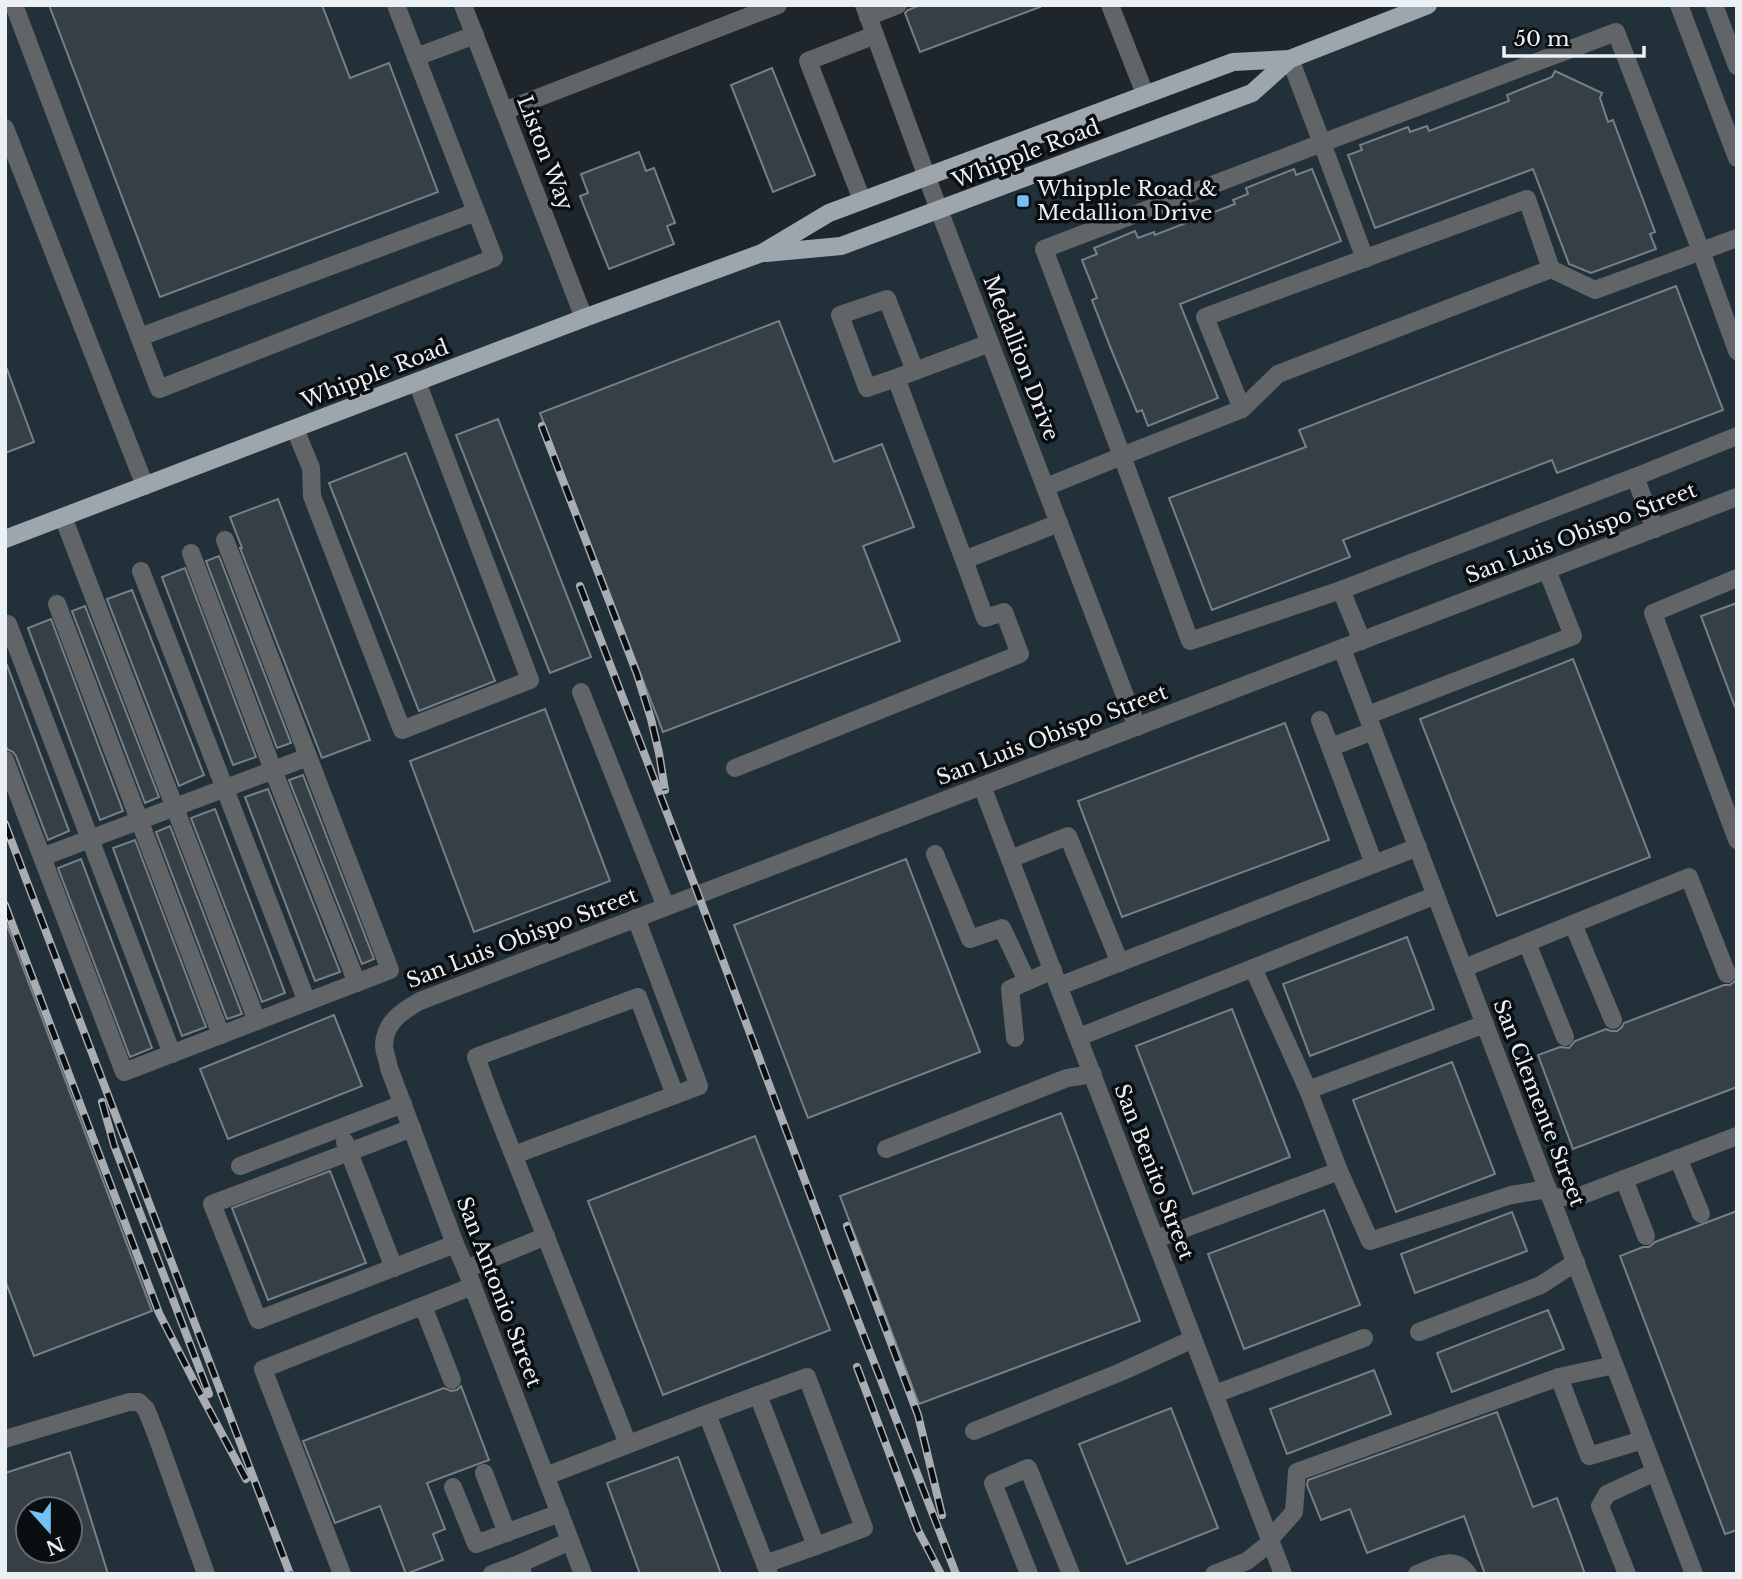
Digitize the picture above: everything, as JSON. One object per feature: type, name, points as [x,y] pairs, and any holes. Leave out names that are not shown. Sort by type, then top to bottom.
[{"type":"main road","name":"Whipple Road","points":[[5,539],[584,318],[762,253],[829,213],[1145,94],[1233,62],[1290,59],[1428,5]]},
{"type":"main road","name":"Whipple Road","points":[[762,253],[841,246],[939,211],[1252,93],[1290,59]]},
{"type":"street","points":[[14,5],[159,389],[494,258],[396,5]]},
{"type":"street","name":"Liston Way","points":[[463,5],[584,318]]},
{"type":"street","points":[[504,111],[778,5]]},
{"type":"street","points":[[866,11],[898,5]]},
{"type":"street","points":[[1110,5],[1145,94]]},
{"type":"street","points":[[1679,5],[1737,158]]},
{"type":"street","points":[[1714,5],[1737,66]]},
{"type":"street","name":"Medallion Drive","points":[[866,11],[939,211],[1137,727]]},
{"type":"street","points":[[1737,351],[1616,32],[1044,249],[1190,641],[1341,590],[1737,436]]},
{"type":"street","points":[[416,57],[475,35]]},
{"type":"street","points":[[862,201],[808,61],[875,35]]},
{"type":"street","points":[[1290,59],[1365,259]]},
{"type":"street","points":[[5,128],[145,486]]},
{"type":"street","points":[[1242,410],[1205,317],[1527,199],[1551,269],[1595,290],[1737,238]]},
{"type":"street","points":[[140,337],[476,212]]},
{"type":"street","points":[[1046,487],[1242,410],[1278,374],[1551,269]]},
{"type":"street","points":[[915,371],[887,299],[840,315],[867,388],[896,378],[915,371],[990,343]]},
{"type":"street","points":[[735,768],[1020,654],[1004,612],[985,618],[896,378]]},
{"type":"street","points":[[295,429],[311,468],[312,496],[402,730],[530,680],[417,382]]},
{"type":"street","points":[[1635,477],[1655,529]]},
{"type":"street","name":"San Luis Obispo Street","points":[[389,1025],[401,1011],[420,1001],[1737,497]]},
{"type":"street","points":[[63,517],[257,1021]]},
{"type":"street","points":[[964,561],[1059,523]]},
{"type":"street","points":[[5,761],[124,1072],[390,970],[225,540]]},
{"type":"street","points":[[191,553],[357,983]]},
{"type":"street","points":[[1331,747],[1370,723],[1573,636],[1547,570]]},
{"type":"street","points":[[141,572],[307,1002]]},
{"type":"street","points":[[1737,578],[1653,612],[1737,840]]},
{"type":"street","points":[[1341,590],[1362,641]]},
{"type":"street","points":[[57,604],[221,1035]]},
{"type":"street","points":[[8,624],[172,1054]]},
{"type":"street","name":"San Clemente Street","points":[[1342,649],[1694,1574]]},
{"type":"street","points":[[581,692],[666,907]]},
{"type":"street","points":[[1320,720],[1374,864]]},
{"type":"street","points":[[43,858],[308,757]]},
{"type":"street","name":"San Benito Street","points":[[982,786],[1283,1574]]},
{"type":"street","points":[[1010,859],[1069,836],[1120,963]]},
{"type":"street","points":[[1015,1038],[1010,989],[1027,981],[1056,978],[1120,963],[1418,847]]},
{"type":"street","points":[[935,854],[970,939],[1002,928],[1027,981]]},
{"type":"street","points":[[1464,968],[1689,877],[1727,974]]},
{"type":"street","points":[[1079,1037],[1436,895]]},
{"type":"street","points":[[514,1155],[699,1086],[636,918]]},
{"type":"street","points":[[1573,924],[1613,1020]]},
{"type":"street","points":[[1527,943],[1565,1037]]},
{"type":"street","points":[[1253,968],[1308,1090],[1370,1241],[1511,1195],[1549,1193],[1580,1196],[1737,1136]]},
{"type":"street","points":[[628,1444],[476,1056],[638,997],[675,1095]]},
{"type":"street","points":[[1308,1090],[1485,1024]]},
{"type":"street","name":"San Antonio Street","points":[[389,1025],[384,1045],[389,1068],[583,1574]]},
{"type":"street","points":[[886,1149],[1067,1078],[1093,1074]]},
{"type":"street","points":[[240,1166],[403,1104]]},
{"type":"street","points":[[412,1128],[212,1204],[258,1320],[455,1244]]},
{"type":"street","points":[[340,1129],[394,1268]]},
{"type":"street","points":[[1678,1158],[1701,1214]]},
{"type":"street","points":[[1156,1239],[1339,1171]]},
{"type":"street","points":[[1624,1179],[1646,1236]]},
{"type":"street","points":[[466,1269],[546,1236]]},
{"type":"street","points":[[1419,1332],[1541,1285],[1576,1262]]},
{"type":"street","points":[[342,1574],[263,1369],[473,1286]]},
{"type":"street","points":[[423,1306],[452,1380]]},
{"type":"street","points":[[1215,1394],[1364,1338]]},
{"type":"street","points":[[974,1431],[1121,1372],[1194,1339]]},
{"type":"street","points":[[1214,1574],[1247,1561],[1294,1512],[1297,1472],[1559,1377],[1614,1365]]},
{"type":"street","points":[[546,1476],[707,1414],[807,1377],[864,1528],[816,1546],[767,1569],[707,1414]]},
{"type":"street","points":[[1559,1377],[1589,1455],[1643,1440]]},
{"type":"street","points":[[758,1395],[816,1546]]},
{"type":"street","points":[[5,1439],[129,1402],[139,1402],[146,1409],[156,1434],[206,1574]]},
{"type":"street","points":[[1028,1574],[993,1483],[1028,1468],[1071,1574]]},
{"type":"street","points":[[1627,1574],[1600,1506],[1607,1494],[1655,1472]]},
{"type":"street","points":[[484,1473],[507,1532]]},
{"type":"street","points":[[453,1487],[475,1544],[560,1513]]},
{"type":"street","points":[[492,1574],[521,1569],[570,1541]]},
{"type":"street","points":[[1418,1574],[1444,1563],[1458,1564],[1468,1574]]},
{"type":"shaded area","points":[[5,5],[463,5],[585,318],[762,253],[841,246],[1252,93],[1290,59],[1429,5],[1737,5],[1737,1574],[5,1574]]},
{"type":"building","points":[[49,5],[322,5],[350,78],[389,63],[438,192],[160,297]]},
{"type":"building","points":[[920,5],[1040,7],[920,52],[905,13]]},
{"type":"building","points":[[772,68],[815,175],[773,192],[731,85]]},
{"type":"building","points":[[1555,71],[1602,93],[1600,98],[1608,122],[1613,120],[1655,232],[1650,234],[1656,249],[1591,273],[1569,264],[1533,169],[1375,228],[1348,155],[1362,150],[1360,145],[1408,127],[1410,132],[1427,126],[1429,131],[1509,101],[1507,95],[1552,77]]},
{"type":"building","points":[[639,152],[646,171],[654,168],[675,223],[667,226],[674,244],[609,269],[580,196],[588,193],[581,174]]},
{"type":"building","points":[[1294,169],[1296,175],[1312,169],[1341,241],[1180,304],[1218,398],[1148,426],[1142,410],[1137,412],[1111,349],[1092,300],[1097,298],[1082,260],[1097,254],[1094,248],[1135,231],[1138,238],[1154,232],[1155,235],[1235,204],[1233,200],[1248,194],[1246,188]]},
{"type":"building","points":[[1676,286],[1723,410],[1557,473],[1552,460],[1343,540],[1350,557],[1212,610],[1169,498],[1306,447],[1299,430]]},
{"type":"building","points":[[779,321],[834,462],[882,444],[914,527],[863,546],[900,641],[663,732],[540,413]]},
{"type":"building","points":[[7,369],[34,442],[5,453],[5,370]]},
{"type":"building","points":[[498,419],[591,657],[550,673],[456,435]]},
{"type":"building","points":[[406,453],[495,681],[419,711],[329,483]]},
{"type":"building","points":[[278,499],[370,740],[322,758],[230,517]]},
{"type":"building","points":[[219,556],[291,743],[277,748],[206,561]]},
{"type":"building","points":[[185,568],[256,757],[233,765],[162,577]]},
{"type":"building","points":[[132,590],[204,775],[179,786],[107,599]]},
{"type":"building","points":[[1737,603],[1737,707],[1735,707],[1701,616]]},
{"type":"building","points":[[85,606],[159,797],[145,803],[72,611]]},
{"type":"building","points":[[51,619],[123,811],[100,820],[28,628]]},
{"type":"building","points":[[1573,659],[1650,857],[1497,916],[1420,719]]},
{"type":"building","points":[[5,665],[69,831],[48,840],[16,756],[7,749],[5,743]]},
{"type":"building","points":[[545,709],[610,881],[474,932],[410,761]]},
{"type":"building","points":[[1285,723],[1329,840],[1122,917],[1078,801]]},
{"type":"building","points":[[303,775],[374,959],[362,964],[289,780]]},
{"type":"building","points":[[268,789],[340,972],[315,981],[245,797]]},
{"type":"building","points":[[215,809],[285,993],[262,1002],[191,818]]},
{"type":"building","points":[[170,826],[242,1014],[227,1019],[156,832]]},
{"type":"building","points":[[135,840],[206,1027],[182,1036],[113,848]]},
{"type":"building","points":[[81,859],[152,1048],[130,1057],[58,868]]},
{"type":"building","points":[[906,859],[980,1052],[808,1118],[734,925]]},
{"type":"building","points":[[5,925],[152,1311],[34,1356],[5,1280]]},
{"type":"building","points":[[1407,937],[1434,1009],[1310,1056],[1283,984]]},
{"type":"building","points":[[1736,980],[1737,1087],[1573,1149],[1538,1055],[1560,1047],[1569,1048],[1575,1041],[1606,1029],[1617,1031],[1624,1023],[1730,985]]},
{"type":"building","points":[[1232,1009],[1290,1157],[1193,1194],[1136,1046]]},
{"type":"building","points":[[334,1015],[362,1086],[228,1139],[200,1069]]},
{"type":"building","points":[[1452,1062],[1495,1174],[1396,1212],[1353,1100]]},
{"type":"building","points":[[1061,1113],[1140,1321],[919,1404],[840,1196]]},
{"type":"building","points":[[755,1136],[830,1330],[663,1395],[588,1201]]},
{"type":"building","points":[[330,1171],[366,1263],[268,1300],[232,1208]]},
{"type":"building","points":[[1324,1210],[1360,1305],[1244,1349],[1208,1254]]},
{"type":"building","points":[[1737,1211],[1737,1530],[1725,1534],[1620,1256]]},
{"type":"building","points":[[1512,1212],[1527,1251],[1415,1293],[1401,1254]]},
{"type":"building","points":[[1548,1310],[1564,1349],[1452,1392],[1437,1353]]},
{"type":"building","points":[[1374,1370],[1391,1414],[1287,1454],[1270,1409]]},
{"type":"building","points":[[461,1386],[489,1460],[427,1483],[445,1529],[433,1534],[443,1560],[406,1574],[380,1506],[335,1523],[303,1441],[444,1388],[451,1391]]},
{"type":"building","points":[[1171,1408],[1218,1528],[1127,1564],[1079,1444]]},
{"type":"building","points":[[1497,1412],[1533,1507],[1557,1498],[1585,1574],[1485,1574],[1464,1516],[1367,1553],[1350,1509],[1321,1520],[1307,1485],[1308,1480]]},
{"type":"building","points":[[70,1452],[83,1495],[14,1495],[14,1565],[84,1565],[84,1497],[108,1574],[5,1574],[5,1473]]},
{"type":"building","points":[[678,1457],[721,1574],[640,1574],[607,1483]]},
{"type":"railway","points":[[542,426],[637,674],[651,719],[665,790]]},
{"type":"railway","points":[[580,586],[956,1574]]},
{"type":"railway","points":[[5,824],[290,1574]]},
{"type":"railway","points":[[5,905],[159,1313],[246,1479]]},
{"type":"railway","points":[[102,1102],[114,1145],[209,1394]]},
{"type":"railway","points":[[847,1226],[918,1415],[942,1515]]},
{"type":"railway","points":[[857,1367],[918,1530],[941,1574]]},
{"type":"place","name":"Whipple Road & Medallion Drive","points":[[1023,201]]}]
